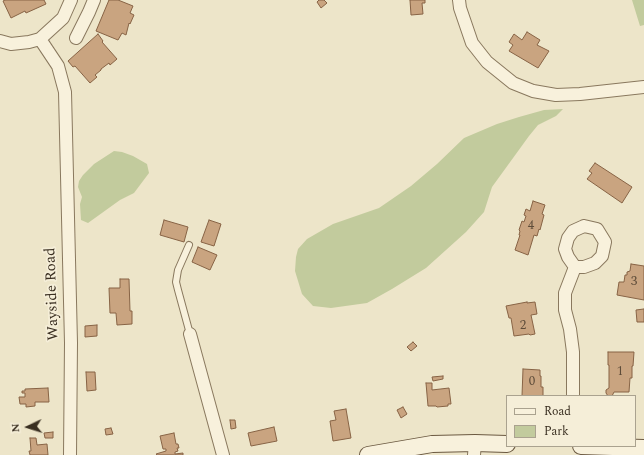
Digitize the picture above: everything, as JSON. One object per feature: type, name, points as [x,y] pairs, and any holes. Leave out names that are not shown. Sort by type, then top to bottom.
[{"type":"street","points":[[0,41],[11,44],[40,39],[63,18],[71,0]]},
{"type":"street","points":[[76,38],[94,0]]},
{"type":"street","points":[[459,0],[460,8],[472,43],[487,62],[513,83],[533,91],[556,95],[644,87]]},
{"type":"street","name":"Wayside Road","points":[[40,39],[58,66],[64,92],[71,343],[70,455]]},
{"type":"street","points":[[573,395],[573,352],[570,329],[565,310],[565,294],[575,267]]},
{"type":"street","points":[[190,334],[223,455]]},
{"type":"street","points":[[368,455],[432,444],[475,449],[506,444]]},
{"type":"street","points":[[612,447],[644,448]]},
{"type":"lane","points":[[189,245],[178,270],[176,282],[190,334]]},
{"type":"green space","points":[[632,0],[644,0],[644,25],[640,26]]},
{"type":"green space","points":[[563,109],[556,116],[538,125],[492,187],[484,212],[466,232],[426,268],[367,303],[331,308],[313,306],[302,294],[295,271],[296,257],[298,249],[307,239],[333,224],[379,208],[411,186],[464,138],[497,124],[519,117],[544,110]]},
{"type":"green space","points":[[114,151],[133,156],[147,164],[149,173],[134,193],[120,200],[88,223],[81,220],[80,204],[82,197],[78,187],[79,181],[94,164]]},
{"type":"building","points":[[44,0],[46,4],[26,13],[25,11],[11,18],[3,1]]},
{"type":"building","points":[[109,0],[118,0],[133,6],[130,13],[134,15],[130,24],[129,23],[126,35],[122,33],[118,40],[96,31]]},
{"type":"building","points":[[319,0],[324,0],[327,3],[321,8],[317,2]]},
{"type":"building","points":[[410,0],[425,0],[425,3],[422,3],[423,14],[411,15]]},
{"type":"building","points":[[527,32],[540,40],[537,45],[549,51],[538,68],[509,51],[513,45],[509,42],[514,34],[522,40]]},
{"type":"building","points":[[98,34],[103,41],[102,42],[117,59],[110,65],[109,63],[101,69],[95,75],[97,77],[90,83],[75,66],[73,67],[68,61]]},
{"type":"building","points":[[595,163],[632,187],[622,203],[587,179],[592,173],[589,171]]},
{"type":"building","points":[[533,201],[545,205],[540,230],[539,229],[537,236],[534,235],[528,255],[515,250],[520,235],[519,230],[522,221],[524,222],[526,216],[524,215],[526,209],[530,211]]},
{"type":"building","points":[[164,220],[188,227],[184,242],[160,235]]},
{"type":"building","points":[[209,220],[221,224],[214,246],[201,242]]},
{"type":"building","points":[[198,247],[217,255],[210,270],[192,262]]},
{"type":"building","points":[[631,264],[644,266],[644,300],[617,295],[619,282],[624,282],[625,275],[627,275],[627,272],[630,271]]},
{"type":"building","points":[[120,279],[129,279],[132,324],[117,325],[116,313],[110,313],[109,288],[120,288]]},
{"type":"building","points":[[535,302],[537,314],[531,315],[535,334],[514,336],[511,318],[509,318],[506,306]]},
{"type":"building","points":[[644,309],[644,322],[637,322],[636,310]]},
{"type":"building","points":[[97,325],[97,336],[85,337],[85,326]]},
{"type":"building","points":[[413,342],[417,346],[411,351],[407,347]]},
{"type":"building","points":[[608,352],[634,352],[632,378],[630,378],[629,392],[614,392],[612,395],[607,395],[606,390],[609,388]]},
{"type":"building","points":[[523,369],[540,370],[543,395],[522,395]]},
{"type":"building","points":[[86,372],[95,372],[96,390],[87,391]]},
{"type":"building","points":[[443,376],[443,379],[433,381],[432,377]]},
{"type":"building","points":[[426,383],[432,383],[432,390],[449,388],[451,404],[448,404],[448,406],[437,407],[428,406]]},
{"type":"building","points":[[48,388],[49,402],[35,402],[35,406],[26,407],[26,404],[20,404],[19,397],[25,397],[25,393],[22,393],[22,391],[25,391],[25,389]]},
{"type":"building","points":[[403,407],[407,414],[401,418],[397,410]]},
{"type":"building","points":[[346,409],[351,438],[333,441],[330,421],[336,420],[334,411]]},
{"type":"building","points":[[230,420],[235,420],[236,428],[231,429]]},
{"type":"building","points":[[274,427],[277,441],[251,446],[248,433]]},
{"type":"building","points":[[111,428],[113,434],[106,435],[105,429]]},
{"type":"building","points":[[53,432],[53,438],[45,438],[44,433]]},
{"type":"building","points":[[174,433],[176,444],[178,444],[179,448],[177,448],[178,451],[175,452],[175,454],[183,453],[183,455],[157,455],[156,454],[166,451],[166,449],[163,449],[160,436]]},
{"type":"building","points":[[30,438],[36,438],[37,445],[47,444],[48,455],[30,455]]}]
